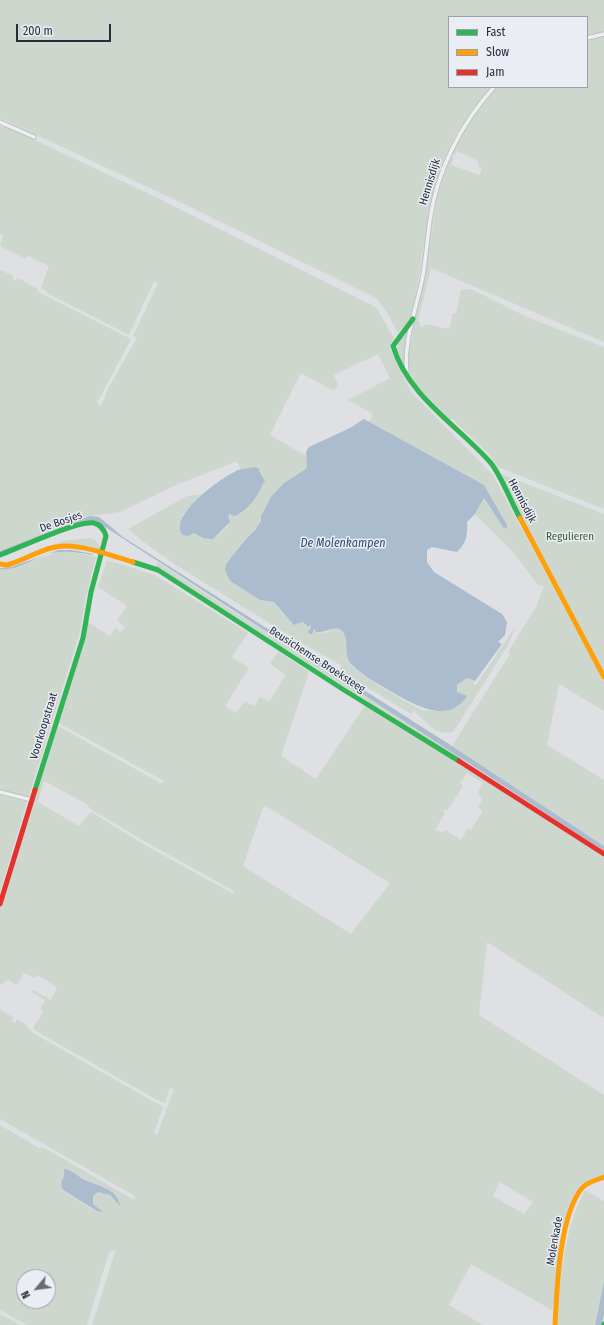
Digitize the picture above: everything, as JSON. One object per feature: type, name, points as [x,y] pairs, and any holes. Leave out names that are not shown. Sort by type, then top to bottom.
[{"type":"street","points":[[588,38],[604,34]]},
{"type":"street","name":"Hennisdijk","points":[[407,375],[406,354],[425,266],[430,219],[437,188],[450,154],[465,124],[493,88]]},
{"type":"street","points":[[0,122],[34,137]]},
{"type":"street","name":"Hennisdijk","points":[[413,319],[397,338],[393,348],[407,375],[413,386],[424,398],[491,463],[604,677]]},
{"type":"street","name":"De Bosjes","points":[[0,555],[91,522],[98,524],[105,532],[102,553]]},
{"type":"street","name":"Beusichemse Broeksteeg","points":[[0,564],[12,563],[44,550],[59,546],[74,546],[158,570],[344,690],[470,767],[604,854]]},
{"type":"street","name":"Voorkoopstraat","points":[[0,904],[83,638],[91,592],[102,553]]},
{"type":"street","points":[[0,792],[32,800]]},
{"type":"street","name":"Molenkade","points":[[555,1325],[562,1252],[570,1211],[581,1188],[604,1177]]},
{"type":"green space","points":[[0,0],[604,0],[604,32],[588,35],[588,16],[448,16],[448,88],[490,88],[456,134],[442,163],[430,203],[419,276],[411,316],[398,333],[388,314],[376,298],[182,203],[0,118]]},
{"type":"green space","points":[[604,35],[604,342],[431,268],[418,321],[420,326],[423,327],[425,324],[449,329],[453,313],[456,313],[461,290],[471,289],[527,317],[604,347],[604,509],[498,467],[489,454],[452,419],[447,419],[420,392],[412,377],[408,357],[428,256],[437,197],[449,160],[451,156],[454,158],[451,165],[479,175],[482,170],[478,165],[478,161],[457,151],[455,156],[453,154],[464,129],[496,88],[588,88],[588,39]]},
{"type":"green space","points":[[0,126],[11,129],[145,192],[377,308],[394,338],[389,347],[411,392],[493,475],[604,682],[604,711],[559,684],[547,745],[604,780],[604,846],[452,746],[510,654],[508,652],[537,605],[544,586],[538,585],[514,553],[475,514],[484,498],[503,527],[506,528],[507,525],[484,485],[369,422],[373,414],[348,400],[390,378],[378,354],[334,375],[338,385],[334,391],[301,373],[270,435],[306,456],[308,465],[307,468],[284,484],[273,497],[258,525],[239,550],[230,581],[260,600],[274,602],[294,625],[304,622],[307,627],[310,625],[310,629],[321,633],[340,629],[346,640],[347,659],[354,668],[408,703],[423,710],[441,711],[459,706],[457,685],[467,678],[474,681],[473,684],[476,685],[516,626],[508,645],[454,731],[448,733],[437,731],[432,728],[414,710],[411,714],[339,670],[342,666],[277,628],[191,574],[159,553],[128,529],[187,496],[204,494],[182,515],[192,534],[194,533],[213,539],[228,526],[230,520],[228,514],[236,515],[249,505],[265,481],[262,473],[256,467],[241,470],[237,461],[176,485],[120,512],[90,516],[0,551],[0,270],[14,276],[12,279],[16,281],[18,278],[39,290],[38,292],[131,339],[97,403],[101,406],[109,387],[137,338],[133,336],[158,283],[154,281],[129,335],[49,294],[41,287],[49,266],[28,256],[26,259],[0,246],[3,235],[0,234]]},
{"type":"green space","points":[[409,326],[406,370],[399,357],[398,347],[401,338]]},
{"type":"green space","name":"Regulieren","points":[[498,473],[604,514],[604,676]]},
{"type":"green space","points":[[89,538],[94,539],[102,549],[99,551],[49,546],[64,541]]},
{"type":"green space","points":[[58,552],[71,552],[96,557],[86,596],[80,632],[28,799],[0,791],[0,569],[10,569]]},
{"type":"green space","points":[[107,560],[155,575],[248,633],[232,657],[249,668],[225,706],[236,713],[245,701],[254,706],[260,697],[269,702],[286,675],[270,664],[278,652],[308,671],[281,756],[316,779],[364,707],[369,708],[604,855],[604,1018],[487,942],[479,1015],[604,1095],[604,1175],[580,1185],[566,1214],[562,1230],[552,1310],[471,1264],[449,1305],[483,1325],[92,1325],[116,1249],[109,1252],[87,1325],[27,1325],[0,1310],[0,1125],[39,1148],[42,1147],[55,1154],[129,1197],[134,1199],[135,1196],[0,1119],[0,1009],[14,1018],[12,1021],[15,1023],[17,1019],[25,1024],[33,1033],[163,1107],[154,1133],[157,1135],[174,1089],[170,1088],[165,1103],[157,1100],[36,1031],[33,1028],[44,1011],[40,1009],[45,1000],[32,992],[33,990],[51,1000],[57,987],[37,975],[34,978],[24,973],[17,985],[8,980],[0,985],[0,907],[56,725],[162,784],[164,781],[57,722],[88,622],[110,636],[115,628],[121,632],[125,627],[117,620],[127,606],[98,587]],"holes":[[[467,773],[483,783],[478,792],[482,801],[478,807],[483,811],[471,830],[468,828],[461,840],[445,830],[443,833],[435,830],[445,813],[443,811],[444,809],[447,811],[463,786],[460,783]],[[44,781],[85,803],[92,810],[144,841],[234,891],[234,894],[150,848],[91,812],[79,826],[38,802]],[[264,805],[390,883],[351,934],[243,866]],[[72,1171],[86,1180],[105,1187],[119,1205],[110,1195],[98,1192],[93,1196],[93,1204],[101,1211],[92,1209],[62,1190],[62,1177],[65,1172]],[[500,1182],[533,1202],[524,1214],[493,1196]]]},
{"type":"green space","points":[[158,563],[466,761],[442,748],[155,567]]},
{"type":"green space","points":[[0,795],[27,802],[0,892]]},
{"type":"green space","points":[[585,1190],[604,1201],[604,1281],[595,1325],[556,1325],[567,1239]]},
{"type":"green space","points":[[0,1314],[20,1325],[0,1325]]},
{"type":"water","name":"De Molenkampen","points":[[364,419],[484,485],[507,525],[507,529],[503,527],[484,498],[475,514],[467,522],[466,539],[457,552],[432,547],[427,550],[427,562],[434,572],[502,614],[507,622],[505,635],[498,642],[502,644],[475,681],[467,678],[457,685],[457,692],[467,696],[459,705],[450,710],[430,710],[419,706],[370,679],[356,669],[349,661],[347,657],[344,633],[340,629],[316,632],[314,629],[312,634],[309,634],[308,631],[311,628],[310,625],[308,627],[303,622],[294,625],[274,602],[260,600],[230,581],[225,570],[226,564],[261,521],[261,516],[271,497],[284,483],[307,468],[306,452],[309,447],[350,428]]},
{"type":"water","points":[[254,467],[258,468],[265,481],[249,506],[235,516],[228,514],[230,522],[213,539],[203,538],[194,533],[188,536],[183,535],[180,527],[182,518],[198,498],[219,481],[238,470]]},
{"type":"water","points":[[90,516],[99,517],[123,537],[452,746],[604,846],[604,851],[99,523],[92,521],[0,554],[0,551]]},
{"type":"water","points":[[59,550],[72,550],[93,554],[59,552],[43,556]]},
{"type":"water","points":[[42,556],[13,568],[0,569],[11,567]]},
{"type":"water","points":[[64,1169],[111,1191],[118,1200],[120,1206],[110,1195],[98,1192],[93,1196],[93,1204],[103,1212],[97,1211],[63,1190],[61,1184]]},
{"type":"water","points":[[604,1281],[604,1314],[602,1325],[595,1325]]},
{"type":"traffic: fast","points":[[413,319],[393,346],[400,364],[422,395],[477,448],[494,467],[520,518]]},
{"type":"traffic: fast","points":[[0,555],[48,535],[86,523],[94,523],[99,525],[103,529],[106,536],[91,592],[83,638],[35,790]]},
{"type":"traffic: fast","points":[[133,562],[158,570],[344,690],[459,761]]},
{"type":"traffic: slow","points":[[520,518],[604,677]]},
{"type":"traffic: slow","points":[[0,564],[7,565],[45,550],[61,546],[71,546],[92,550],[133,562]]},
{"type":"traffic: slow","points":[[555,1325],[558,1273],[568,1216],[574,1200],[582,1188],[589,1183],[604,1177]]},
{"type":"traffic: jam","points":[[459,761],[604,854]]},
{"type":"traffic: jam","points":[[0,904],[35,790]]}]
